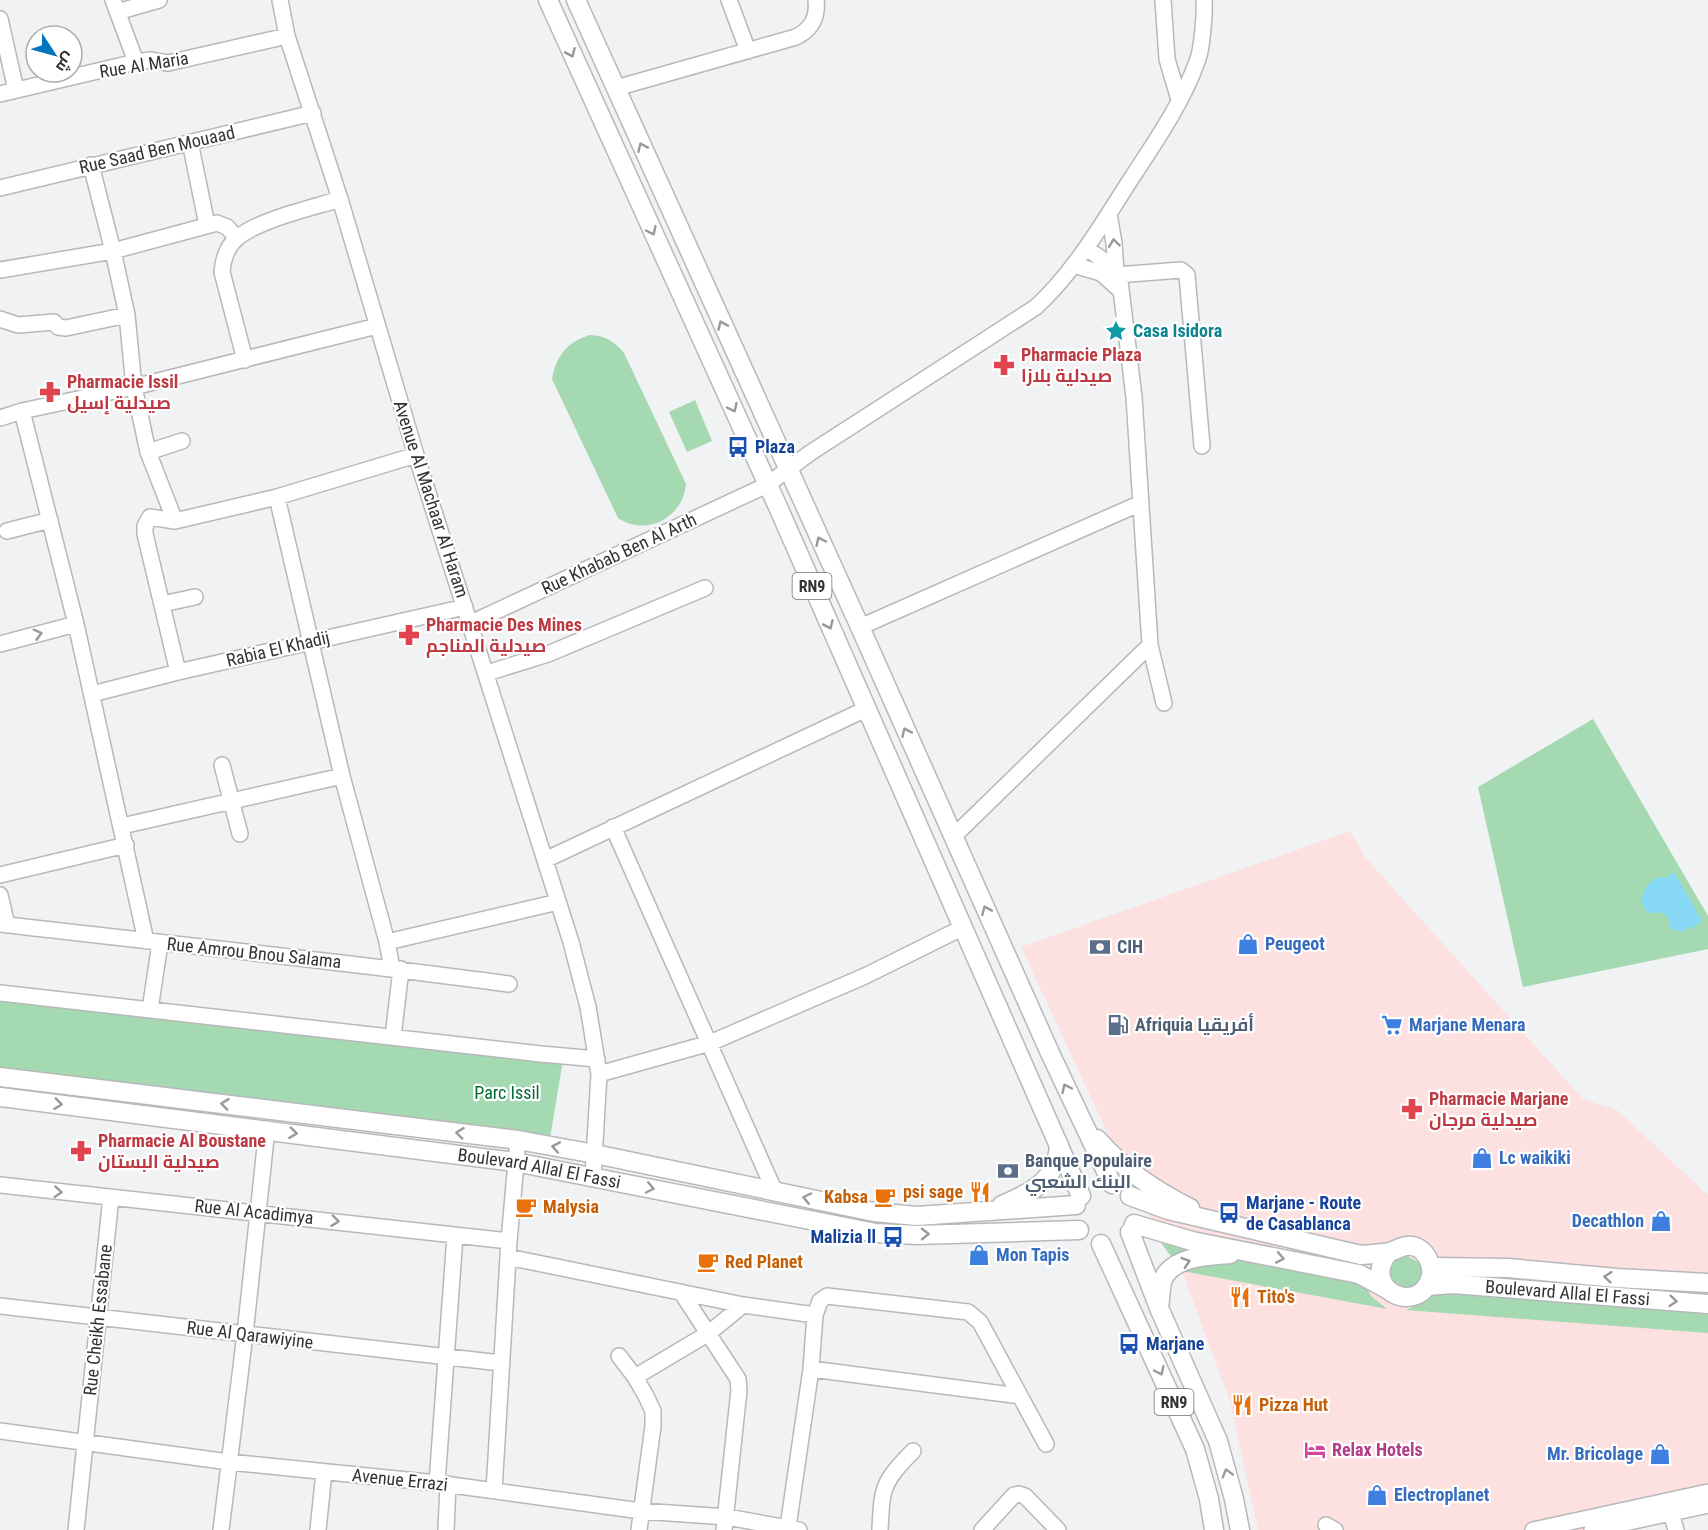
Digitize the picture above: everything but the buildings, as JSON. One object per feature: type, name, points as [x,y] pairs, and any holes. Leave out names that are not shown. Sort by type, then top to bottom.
[{"type":"main road","name":"RN9","points":[[548,0],[767,485],[1059,1145],[1079,1200],[1075,1213],[1079,1230]]},
{"type":"main road","name":"RN9","points":[[576,0],[1112,1184]]},
{"type":"main road","name":"Boulevard Allal El Fassi","points":[[0,1077],[518,1140],[874,1212],[917,1216],[987,1211],[1079,1200]]},
{"type":"main road","name":"Boulevard Allal El Fassi","points":[[0,1097],[515,1162],[876,1233],[917,1235],[1079,1230]]},
{"type":"main road","points":[[1082,1121],[1121,1164],[1153,1187],[1182,1204],[1230,1224]]},
{"type":"main road","points":[[987,1211],[1021,1197],[1042,1184],[1055,1165],[1059,1145]]},
{"type":"main road","points":[[1079,1200],[1096,1185],[1112,1184],[1130,1196],[1168,1210],[1361,1255],[1388,1252],[1408,1246],[1424,1253],[1431,1267],[1431,1277],[1421,1292],[1407,1297],[1397,1296],[1359,1274],[1132,1228],[1117,1242],[1101,1244],[1092,1242],[1079,1230]]},
{"type":"main road","name":"RN9","points":[[1130,1196],[1136,1214],[1132,1228],[1159,1308],[1218,1441],[1240,1530]]},
{"type":"main road","name":"RN9","points":[[1101,1244],[1195,1449],[1209,1499],[1214,1530]]},
{"type":"main road","points":[[1159,1308],[1164,1278],[1176,1265],[1200,1258],[1248,1251]]},
{"type":"main road","points":[[1387,1289],[1381,1281],[1380,1270],[1382,1261],[1388,1252]]},
{"type":"main road","name":"Boulevard Allal El Fassi","points":[[1431,1267],[1508,1268],[1617,1278],[1708,1283]]},
{"type":"main road","name":"Boulevard Allal El Fassi","points":[[1427,1286],[1452,1284],[1708,1304]]},
{"type":"street","points":[[135,62],[115,6],[159,0]]},
{"type":"street","name":"Avenue Al Machaar Al Haram","points":[[280,0],[287,36],[340,199],[416,455],[572,942],[588,1007],[598,1066],[593,1176]]},
{"type":"street","points":[[729,0],[748,51]]},
{"type":"street","points":[[616,88],[796,37],[805,33],[815,19],[816,0]]},
{"type":"street","points":[[1163,0],[1167,59],[1179,100]]},
{"type":"street","name":"Rue Khabab Ben Al Arth","points":[[471,623],[767,485],[787,469],[1036,307],[1051,294],[1087,249],[1166,125],[1192,76],[1199,56],[1204,0]]},
{"type":"street","points":[[0,19],[2,41],[16,90]]},
{"type":"street","name":"Rue Al Maria","points":[[0,94],[135,62],[150,60],[168,63],[287,36]]},
{"type":"street","name":"Rue Saad Ben Mouaad","points":[[0,188],[313,113]]},
{"type":"street","points":[[190,142],[207,225]]},
{"type":"street","points":[[91,165],[127,315],[134,387],[148,452],[175,521]]},
{"type":"street","points":[[245,360],[222,272],[223,260],[229,248],[237,238],[258,225],[340,199]]},
{"type":"street","points":[[1108,214],[1114,243],[1116,274],[1122,291],[1134,397],[1150,645],[1164,703]]},
{"type":"street","points":[[0,270],[113,251],[217,223],[223,224],[237,238]]},
{"type":"street","points":[[1087,249],[1107,262],[1116,274]]},
{"type":"street","points":[[1074,265],[1101,273],[1122,291]]},
{"type":"street","points":[[1116,274],[1181,270],[1186,275],[1202,446]]},
{"type":"street","points":[[0,319],[18,325],[54,322],[58,327],[66,328],[127,315]]},
{"type":"street","points":[[0,418],[377,327]]},
{"type":"street","points":[[22,411],[76,624],[126,845],[153,942],[150,1010]]},
{"type":"street","points":[[148,452],[182,441]]},
{"type":"street","points":[[178,672],[145,534],[145,526],[150,517],[175,521],[276,497],[416,455]]},
{"type":"street","points":[[276,497],[342,776],[396,968],[393,1037]]},
{"type":"street","points":[[860,627],[1141,503]]},
{"type":"street","points":[[7,531],[50,520]]},
{"type":"street","points":[[487,673],[548,654],[705,588]]},
{"type":"street","points":[[162,604],[195,597]]},
{"type":"street","name":"Rabia El Khadij","points":[[92,694],[178,672],[465,607]]},
{"type":"street","points":[[0,644],[76,624]]},
{"type":"street","points":[[953,837],[1150,645]]},
{"type":"street","points":[[545,860],[866,709]]},
{"type":"street","points":[[222,765],[240,834]]},
{"type":"street","points":[[122,826],[342,776]]},
{"type":"street","points":[[613,827],[775,1192]]},
{"type":"street","points":[[0,875],[126,845]]},
{"type":"street","points":[[0,895],[3,924]]},
{"type":"street","points":[[387,942],[558,902]]},
{"type":"street","name":"Rue Amrou Bnou Salama","points":[[3,924],[396,968],[509,984]]},
{"type":"street","points":[[0,993],[393,1037],[598,1066],[710,1043],[865,976],[964,927]]},
{"type":"street","points":[[221,1530],[267,1130]]},
{"type":"street","points":[[494,1491],[509,1241],[518,1140]]},
{"type":"street","name":"Rue Al Acadimya","points":[[0,1185],[509,1241]]},
{"type":"street","name":"Rue Cheikh Essabane","points":[[76,1530],[111,1197]]},
{"type":"street","points":[[446,1530],[442,1484],[454,1236]]},
{"type":"street","points":[[508,1257],[743,1305],[815,1315]]},
{"type":"street","points":[[681,1292],[738,1379],[739,1390],[726,1524]]},
{"type":"street","points":[[794,1528],[815,1315],[820,1301],[827,1296],[968,1312],[981,1322],[1046,1444]]},
{"type":"street","points":[[635,1377],[709,1333],[743,1305]]},
{"type":"street","name":"Rue Al Qarawiyine","points":[[0,1306],[501,1363]]},
{"type":"street","points":[[619,1356],[635,1377],[653,1411],[639,1530]]},
{"type":"street","points":[[811,1369],[1020,1396]]},
{"type":"street","name":"Avenue Errazi","points":[[0,1431],[229,1462],[442,1484],[726,1524],[794,1528]]},
{"type":"street","points":[[880,1530],[882,1496],[886,1484],[894,1471],[913,1451]]},
{"type":"street","points":[[318,1530],[324,1472]]},
{"type":"street","points":[[1592,1530],[1708,1492]]},
{"type":"street","points":[[982,1530],[1014,1495],[1019,1494],[1024,1496],[1058,1530]]},
{"type":"street","points":[[1533,1530],[1624,1521],[1708,1505]]},
{"type":"street","points":[[1671,1513],[1676,1530]]},
{"type":"shaded area","points":[[1350,831],[1365,857],[1583,1099],[1617,1110],[1708,1195],[1708,1509],[1585,1530],[1258,1530],[1230,1401],[1182,1271],[1129,1179],[1021,947]]},
{"type":"green space","points":[[590,335],[609,340],[624,353],[686,484],[683,496],[671,515],[651,525],[629,523],[618,518],[552,379],[560,357],[569,345]]},
{"type":"green space","points":[[695,400],[712,441],[687,452],[669,412]]},
{"type":"green space","points":[[1593,719],[1708,916],[1708,949],[1523,987],[1478,787]]},
{"type":"green space","name":"Parc Issil","points":[[0,997],[563,1060],[550,1138],[0,1068]]},
{"type":"green space","points":[[1161,1243],[1363,1281],[1371,1296],[1387,1309],[1182,1271]]},
{"type":"green space","points":[[1407,1256],[1420,1263],[1424,1277],[1417,1289],[1391,1286],[1389,1266],[1394,1260]]},
{"type":"green space","points":[[1433,1289],[1708,1310],[1708,1333],[1406,1310],[1418,1304]]},
{"type":"water","points":[[1674,872],[1702,921],[1692,929],[1690,926],[1683,932],[1671,929],[1668,918],[1664,914],[1652,914],[1645,910],[1641,901],[1646,886],[1651,881],[1658,877],[1666,878]]},
{"type":"place","name":"Casa Isidora","points":[[1116,331]]},
{"type":"place","name":"Pharmacie Plaza صيدلية بلازا","points":[[1004,365]]},
{"type":"place","name":"Pharmacie Issil صيدلية إسيل","points":[[50,392]]},
{"type":"place","name":"Plaza","points":[[738,447]]},
{"type":"place","name":"Pharmacie Des Mines صيدلية المناجم","points":[[409,635]]},
{"type":"place","name":"Peugeot","points":[[1248,944]]},
{"type":"place","name":"CIH","points":[[1100,947]]},
{"type":"place","name":"Afriquia أفريقيا","points":[[1118,1025]]},
{"type":"place","name":"Marjane Menara","points":[[1392,1025]]},
{"type":"place","name":"Pharmacie Marjane صيدلية مرجان","points":[[1412,1109]]},
{"type":"place","name":"Pharmacie Al Boustane صيدلية البستان","points":[[81,1151]]},
{"type":"place","name":"Lc waikiki","points":[[1482,1158]]},
{"type":"place","name":"Banque Populaire البنك الشعبي","points":[[1008,1171]]},
{"type":"place","name":"psi sage","points":[[980,1192]]},
{"type":"place","name":"Kabsa","points":[[885,1197]]},
{"type":"place","name":"Malysia","points":[[526,1207]]},
{"type":"place","name":"Marjane - Route de Casablanca","points":[[1229,1213]]},
{"type":"place","name":"Decathlon","points":[[1661,1221]]},
{"type":"place","name":"Malizia ll","points":[[893,1237]]},
{"type":"place","name":"Mon Tapis","points":[[979,1255]]},
{"type":"place","name":"Red Planet","points":[[708,1262]]},
{"type":"place","name":"Tito's","points":[[1240,1297]]},
{"type":"place","name":"Marjane","points":[[1129,1344]]},
{"type":"place","name":"Pizza Hut","points":[[1242,1405]]},
{"type":"place","name":"Relax Hotels","points":[[1315,1450]]},
{"type":"place","name":"Mr. Bricolage","points":[[1660,1454]]},
{"type":"place","name":"Electroplanet","points":[[1377,1495]]}]
